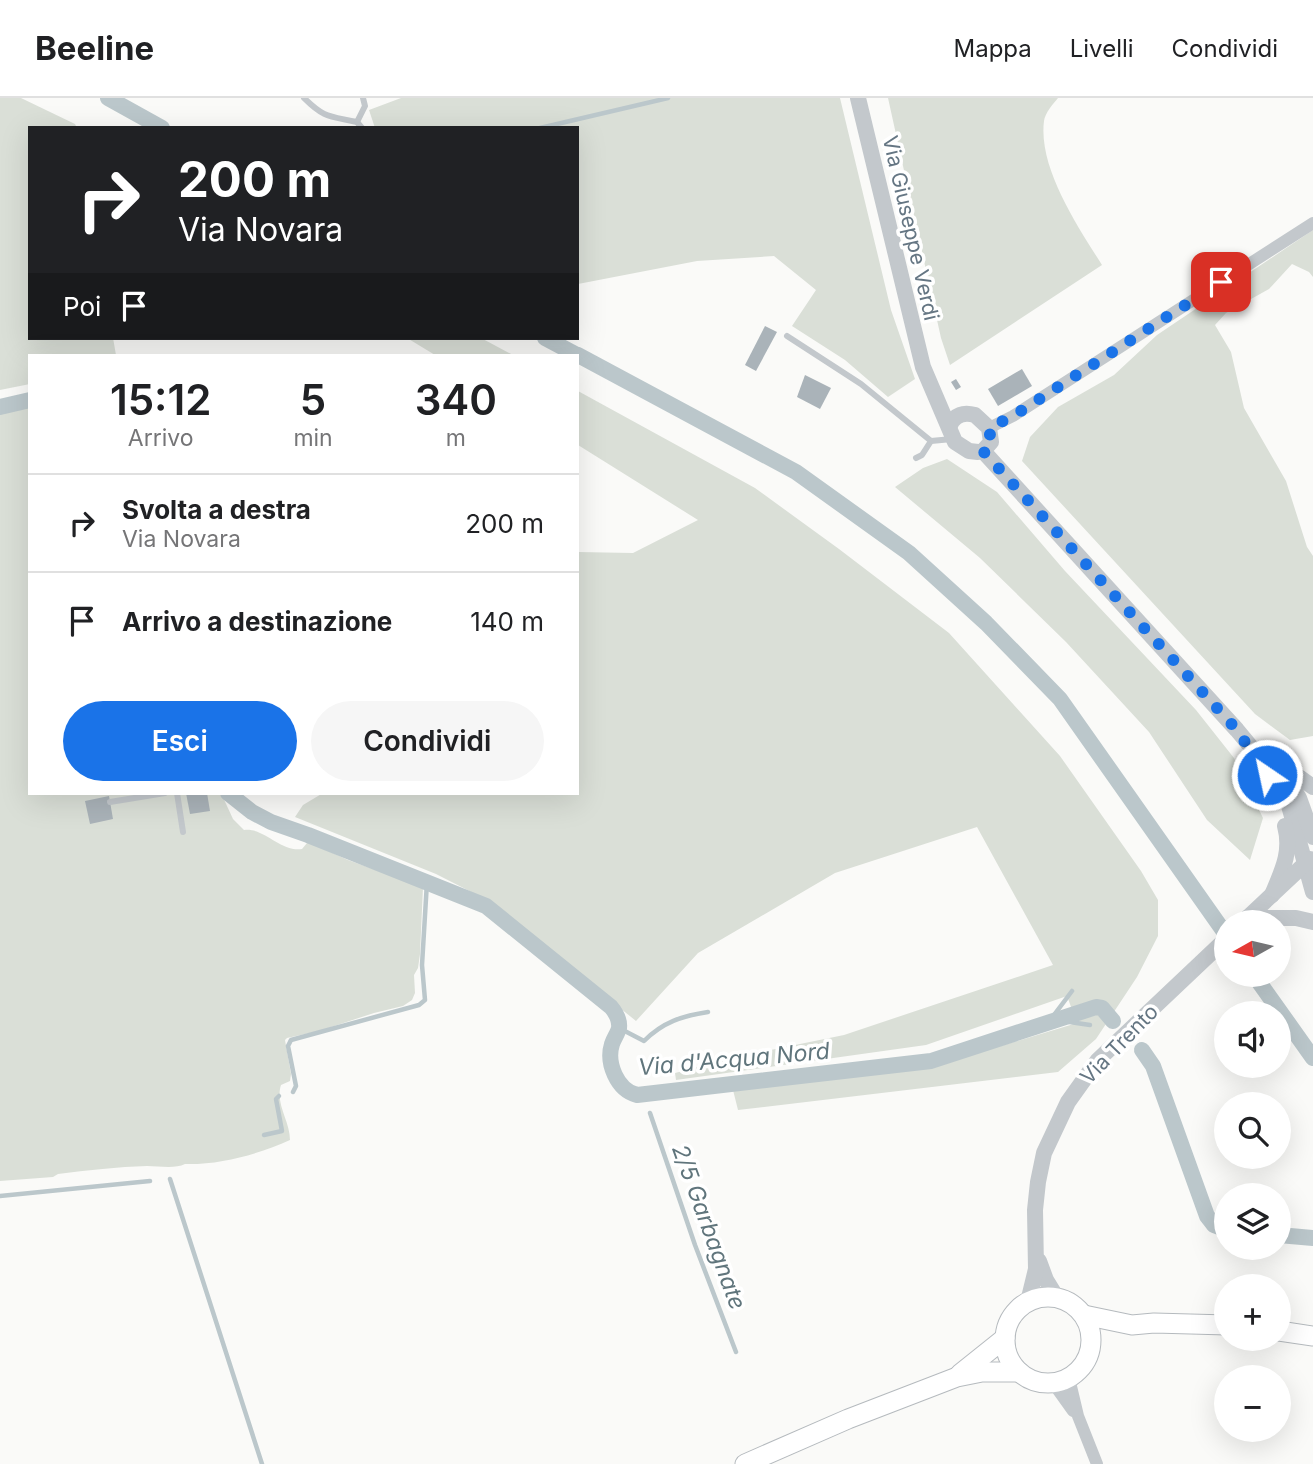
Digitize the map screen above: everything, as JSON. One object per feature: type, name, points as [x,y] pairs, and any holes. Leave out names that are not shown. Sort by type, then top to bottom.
[{"type":"main road","points":[[1028,1302],[1044,1297],[1057,1298],[1069,1302],[1084,1315],[1132,1325]]},
{"type":"main road","name":"Via Trento","points":[[957,1377],[1005,1338],[1010,1321],[1028,1302]]},
{"type":"main road","points":[[1061,1380],[1080,1369],[1087,1359],[1091,1346],[1084,1315]]},
{"type":"main road","points":[[1091,1346],[1132,1325],[1154,1322],[1214,1324]]},
{"type":"main road","points":[[1291,1333],[1313,1336]]},
{"type":"main road","points":[[1005,1338],[1008,1356],[1019,1371]]},
{"type":"main road","name":"Via Trento","points":[[745,1464],[848,1419],[957,1377],[1019,1371],[1035,1381],[1061,1380]]},
{"type":"street","name":"Via Giuseppe Verdi","points":[[858,98],[923,367],[944,419],[954,427]]},
{"type":"street","points":[[989,428],[1013,416],[1313,223]]},
{"type":"street","points":[[975,415],[989,428],[991,442],[983,451],[969,452],[954,427],[975,415]]},
{"type":"street","points":[[983,451],[1237,730],[1276,777],[1309,860],[1313,892]]},
{"type":"street","points":[[1237,730],[1313,787]]},
{"type":"street","points":[[1237,730],[1267,775],[1289,839],[1283,871],[1272,895]]},
{"type":"street","points":[[1275,761],[1299,798],[1313,837]]},
{"type":"street","points":[[1256,910],[1309,860]]},
{"type":"street","points":[[1292,918],[1313,922]]},
{"type":"street","name":"Via Trento","points":[[1028,1302],[1037,1252],[1035,1210],[1038,1182],[1044,1153],[1068,1102],[1098,1060],[1214,950]]},
{"type":"street","name":"Via Trento","points":[[1037,1252],[1045,1280],[1057,1298]]},
{"type":"street","points":[[1061,1380],[1097,1464]]},
{"type":"lane","points":[[304,98],[316,110],[331,119],[360,125],[365,106],[363,98]]},
{"type":"lane","points":[[343,120],[345,126]]},
{"type":"lane","points":[[787,336],[861,384],[931,441]]},
{"type":"lane","points":[[916,458],[922,455],[931,441],[954,427]]},
{"type":"lane","points":[[110,802],[153,795]]},
{"type":"lane","points":[[177,795],[183,832]]},
{"type":"shaded area","points":[[0,98],[21,98],[76,126],[28,126],[28,340],[113,340],[116,354],[28,354],[28,384],[0,390]]},
{"type":"shaded area","points":[[401,98],[840,98],[891,310],[915,379],[888,397],[845,360],[792,326],[816,290],[774,256],[697,261],[579,284],[579,126],[374,126],[369,110]]},
{"type":"shaded area","points":[[888,98],[1058,98],[1044,121],[1047,158],[1062,196],[1102,265],[950,365],[941,338]]},
{"type":"shaded area","points":[[1313,230],[1313,277],[1309,272],[1292,264],[1269,289],[1226,313],[1215,325],[1231,352],[1244,408],[1286,481],[1307,547],[1313,556],[1313,736],[1290,740],[1255,714],[1022,461],[1030,437],[1058,407],[1114,375],[1157,335]]},
{"type":"shaded area","points":[[410,340],[485,340],[511,354],[433,354]]},
{"type":"shaded area","points":[[579,392],[755,488],[949,633],[1060,756],[1141,871],[1158,900],[1158,936],[1137,977],[1096,1039],[1058,1072],[738,1110],[733,1090],[931,1067],[1077,1023],[1067,996],[926,1045],[676,1080],[675,1073],[844,1035],[1053,965],[977,827],[835,873],[698,953],[636,1021],[487,900],[436,874],[295,817],[303,805],[320,795],[579,795],[579,552],[633,553],[698,520],[579,446]]},
{"type":"shaded area","points":[[28,404],[28,795],[222,795],[233,819],[244,830],[258,832],[294,849],[302,849],[307,843],[311,843],[348,860],[423,887],[420,954],[414,975],[415,993],[412,1000],[403,1006],[285,1040],[291,1074],[290,1081],[281,1085],[280,1099],[290,1140],[265,1150],[225,1161],[167,1167],[114,1168],[0,1181],[0,413]]},
{"type":"shaded area","points":[[947,459],[997,492],[1065,571],[1196,710],[1234,758],[1263,818],[1250,860],[1207,820],[1149,732],[1066,642],[980,558],[895,487],[923,468]]},
{"type":"building","points":[[765,326],[777,332],[756,371],[745,365]]},
{"type":"building","points":[[1022,369],[1032,386],[998,406],[988,389]]},
{"type":"building","points":[[805,375],[831,388],[820,409],[797,397]]},
{"type":"building","points":[[956,379],[961,387],[956,390],[951,382]]},
{"type":"building","points":[[186,795],[207,795],[210,811],[190,814]]},
{"type":"building","points":[[109,796],[113,819],[90,824],[85,801]]},
{"type":"waterway","points":[[108,98],[158,126]]},
{"type":"waterway","points":[[549,126],[668,98]]},
{"type":"waterway","points":[[549,340],[575,354]]},
{"type":"waterway","points":[[579,356],[796,472],[909,553],[986,623],[1060,699],[1214,918]]},
{"type":"waterway","name":"Via d'Acqua Nord","points":[[0,407],[28,400]]},
{"type":"waterway","name":"Via d'Acqua Nord","points":[[231,795],[252,812],[271,822],[486,906],[611,1007],[619,1025],[612,1044],[612,1067],[624,1088],[637,1095],[931,1061],[1096,1007],[1102,1008],[1113,1021]]},
{"type":"waterway","points":[[293,1092],[296,1086],[288,1046],[291,1040],[419,1005],[425,1000],[422,965],[427,882]]},
{"type":"waterway","points":[[1263,987],[1313,1058]]},
{"type":"waterway","points":[[1048,1023],[1072,991]]},
{"type":"waterway","points":[[619,1028],[644,1041],[673,1021],[708,1012]]},
{"type":"waterway","points":[[1056,1020],[1090,1025]]},
{"type":"waterway","name":"Via d'Acqua Nord","points":[[1142,1050],[1153,1066],[1207,1216],[1214,1225]]},
{"type":"waterway","name":"2/5 Garbagnate","points":[[646,1094],[647,1098]]},
{"type":"waterway","points":[[264,1135],[282,1131],[276,1099],[279,1096]]},
{"type":"waterway","name":"2/5 Garbagnate","points":[[650,1113],[695,1245],[736,1352]]},
{"type":"waterway","points":[[170,1179],[262,1464]]},
{"type":"waterway","points":[[0,1196],[150,1181]]},
{"type":"waterway","name":"Via d'Acqua Nord","points":[[1291,1236],[1313,1238]]},
{"type":"route","points":[[1221,282],[1013,416],[989,428],[991,442],[983,451],[1237,730],[1267,775]]}]
